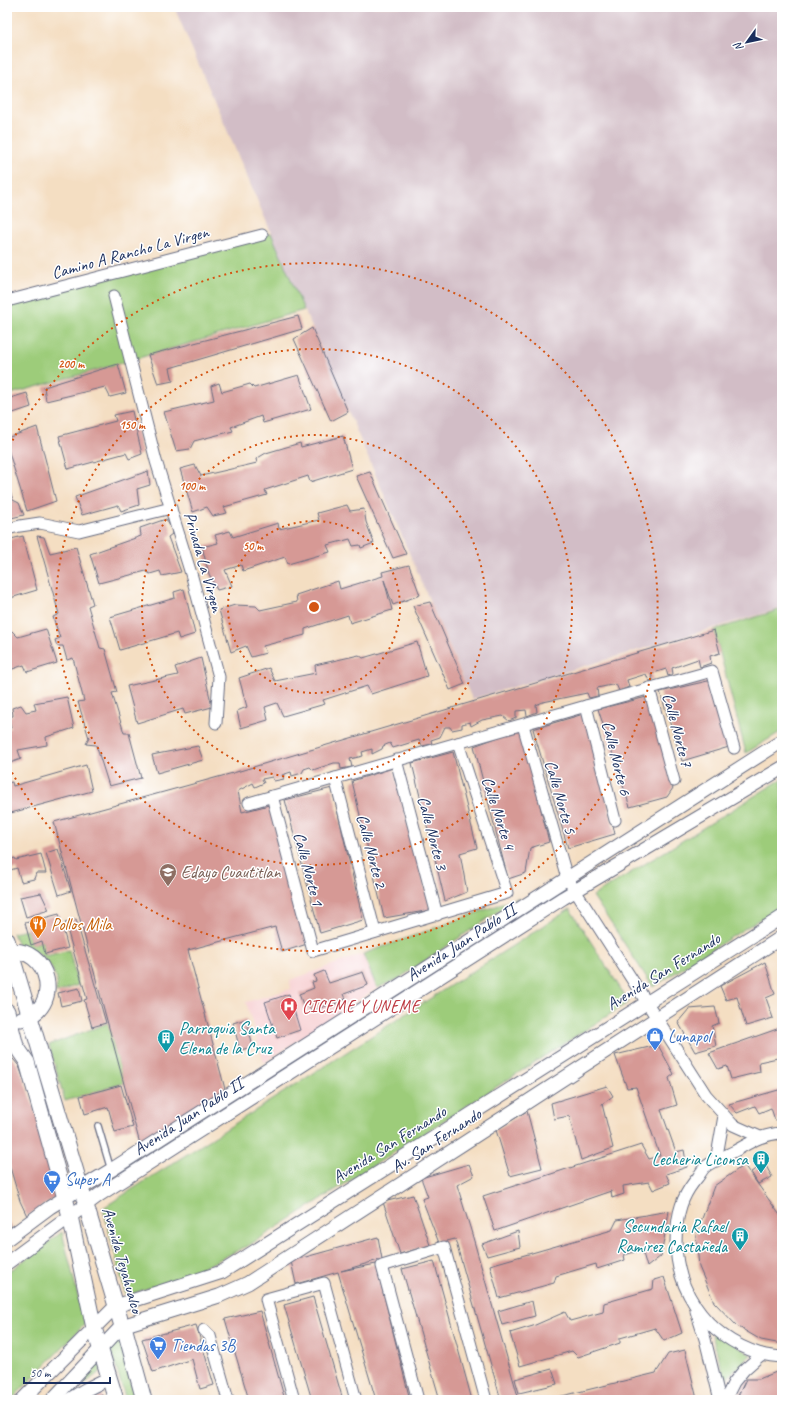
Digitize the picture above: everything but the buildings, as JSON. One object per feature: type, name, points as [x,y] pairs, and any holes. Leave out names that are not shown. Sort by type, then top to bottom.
[{"type":"main road","name":"Avenida Teyahualco","points":[[8,948],[36,959],[44,970],[48,982],[46,996],[38,1010],[30,1016]]},
{"type":"main road","name":"Avenida Teyahualco","points":[[8,948],[82,1188],[122,1326],[125,1330],[144,1400]]},
{"type":"main road","points":[[30,1016],[16,1020],[8,1017],[12,1047],[27,1062],[70,1216],[94,1328],[116,1400]]},
{"type":"street","name":"Camino A Rancho La Virgen","points":[[7,301],[262,235]]},
{"type":"street","name":"Privada La Virgen","points":[[114,296],[156,461],[190,570],[219,677],[216,723]]},
{"type":"street","points":[[7,529],[40,523],[79,531],[171,508]]},
{"type":"street","points":[[249,803],[712,671],[734,748]]},
{"type":"street","name":"Calle Norte 7","points":[[649,688],[674,781]]},
{"type":"street","name":"Calle Norte 6","points":[[586,706],[615,820]]},
{"type":"street","name":"Calle Norte 5","points":[[523,725],[567,878],[706,1095],[733,1125],[760,1137]]},
{"type":"street","points":[[7,1239],[50,1207],[111,1170],[782,741]]},
{"type":"street","name":"Calle Norte 4","points":[[437,915],[507,893],[458,743]]},
{"type":"street","name":"Calle Norte 3","points":[[396,760],[437,915]]},
{"type":"street","name":"Avenida Juan Pablo II","points":[[7,1263],[86,1204],[575,890],[782,768]]},
{"type":"street","name":"Calle Norte 2","points":[[335,778],[375,932]]},
{"type":"street","name":"Calle Norte 1","points":[[272,796],[313,951],[375,932]]},
{"type":"street","points":[[375,932],[437,915]]},
{"type":"street","name":"Avenida San Fernando","points":[[22,1400],[116,1306],[222,1272],[782,916]]},
{"type":"street","name":"Av. San Fernando","points":[[52,1400],[102,1354],[122,1326],[219,1296],[248,1283],[782,937]]},
{"type":"street","points":[[716,1161],[724,1116]]},
{"type":"street","points":[[782,1132],[760,1137],[705,1167],[687,1190],[678,1215],[675,1241],[678,1268],[685,1288],[695,1306],[713,1328],[736,1344],[762,1354],[782,1357]]},
{"type":"street","points":[[418,1400],[382,1266],[444,1247],[486,1400]]},
{"type":"street","points":[[294,1400],[266,1299],[324,1283],[356,1400]]},
{"type":"street","points":[[695,1306],[720,1400]]},
{"type":"street","points":[[204,1330],[210,1336],[228,1400]]},
{"type":"street","points":[[725,1400],[734,1382],[744,1370],[762,1354]]},
{"type":"street","points":[[69,1400],[109,1378]]},
{"type":"lane","points":[[98,1126],[111,1170]]},
{"type":"shaded area","points":[[174,7],[782,7],[782,608],[472,699]]},
{"type":"shaded area","name":"CICEME Y UNEME","points":[[363,954],[377,988],[264,1063],[246,1002],[291,989],[290,980]]},
{"type":"green space","points":[[271,233],[304,310],[7,395],[7,303]]},
{"type":"green space","points":[[782,609],[782,731],[746,753],[714,630]]},
{"type":"green space","points":[[782,779],[782,905],[653,987],[593,896]]},
{"type":"green space","points":[[518,898],[398,979],[377,988],[363,954]]},
{"type":"green space","points":[[570,909],[629,1002],[251,1244],[194,1272],[126,1296],[103,1208]]},
{"type":"green space","points":[[27,930],[31,945],[42,941],[46,956],[69,950],[78,985],[56,993],[57,980],[52,969],[43,957],[34,952],[20,950],[13,933]]},
{"type":"green space","points":[[108,1023],[124,1083],[65,1101],[49,1045]]},
{"type":"green space","points":[[62,1232],[85,1324],[11,1400],[7,1400],[7,1273]]},
{"type":"green space","points":[[717,1333],[751,1355],[725,1380],[712,1335]]},
{"type":"green space","points":[[119,1339],[136,1400],[126,1400],[110,1347]]},
{"type":"green space","points":[[98,1362],[101,1371],[63,1400],[65,1393]]},
{"type":"place","name":"Edayo Cuautitlan","points":[[168,887]]},
{"type":"place","name":"Pollos Mila","points":[[38,939]]},
{"type":"place","name":"CICEME Y UNEME","points":[[289,1021]]},
{"type":"place","name":"Lunapol","points":[[655,1051]]},
{"type":"place","name":"Parroquia Santa Elena de la Cruz","points":[[166,1053]]},
{"type":"place","name":"Lecheria Liconsa","points":[[761,1174]]},
{"type":"place","name":"Super A","points":[[52,1194]]},
{"type":"place","name":"Secundaria Rafael Ramirez Castañeda","points":[[740,1251]]},
{"type":"place","name":"Tiendas 3B","points":[[158,1360]]}]
